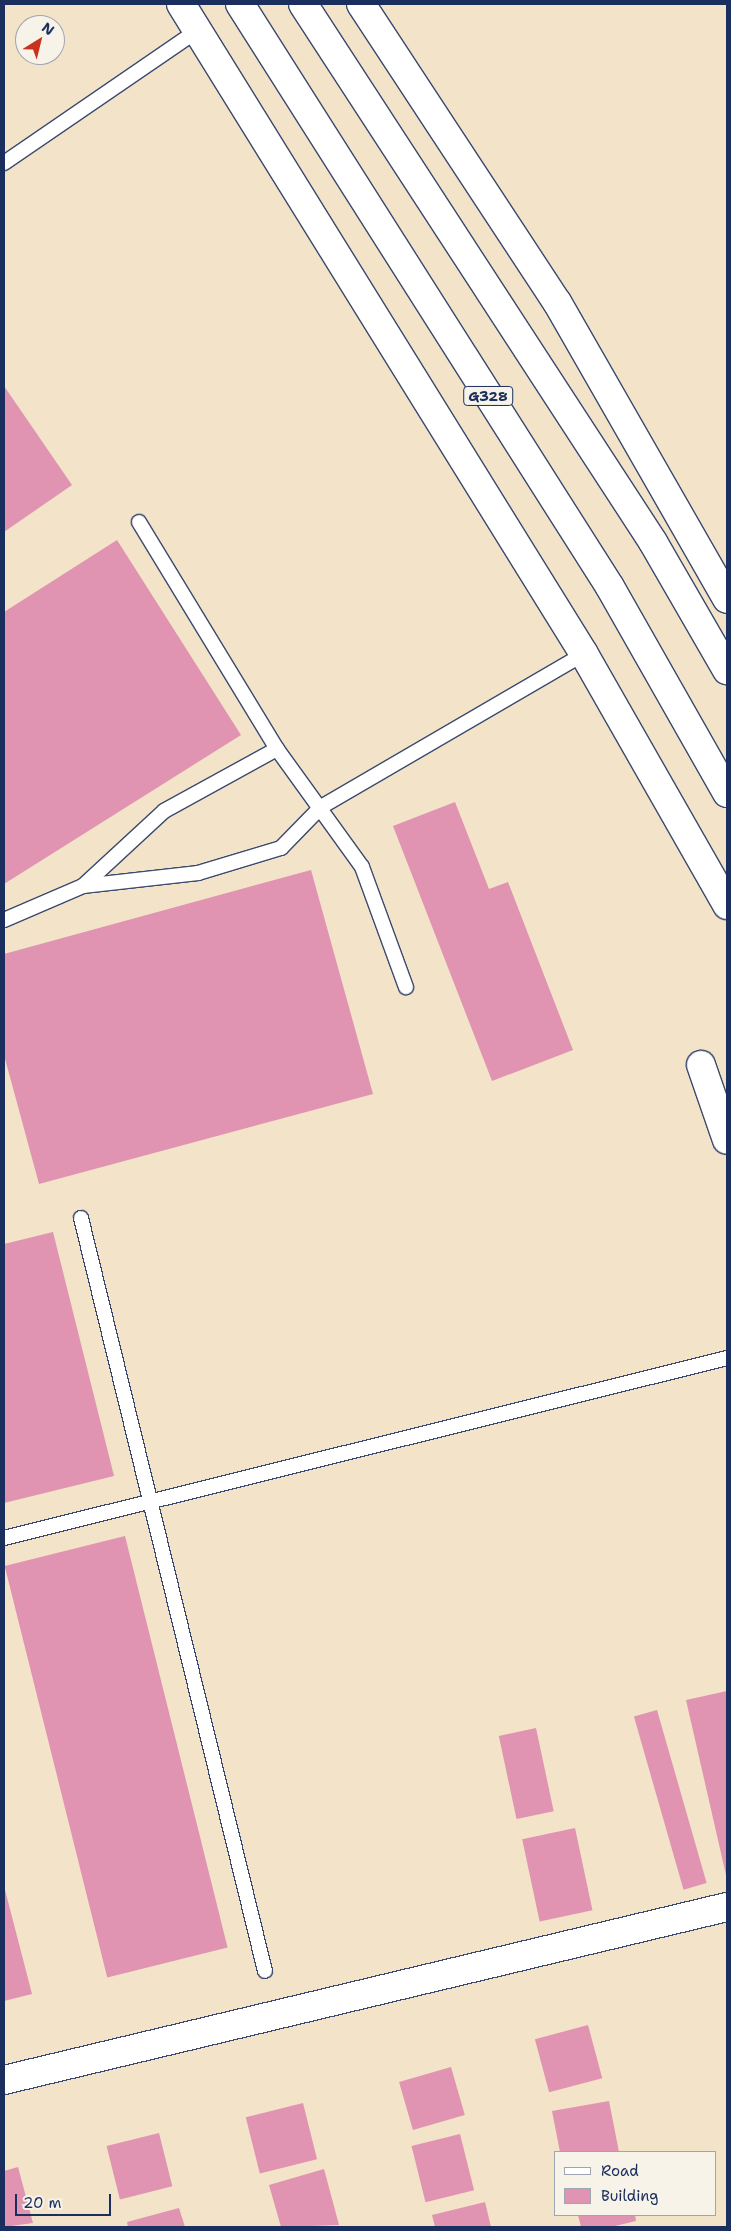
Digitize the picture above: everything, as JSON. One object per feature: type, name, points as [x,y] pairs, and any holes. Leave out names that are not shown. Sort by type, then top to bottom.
[{"type":"main road","points":[[182,4],[200,29],[584,654],[727,905]]},
{"type":"main road","name":"G328","points":[[240,4],[610,587],[727,793]]},
{"type":"main road","points":[[303,4],[653,542],[727,670]]},
{"type":"main road","points":[[361,4],[558,302],[727,599]]},
{"type":"main road","points":[[702,1065],[727,1140]]},
{"type":"main road","points":[[4,2080],[727,1907]]},
{"type":"lane","points":[[4,163],[200,29]]},
{"type":"lane","points":[[139,522],[277,749],[321,806],[362,867],[406,988]]},
{"type":"lane","points":[[4,920],[83,886],[198,873],[281,848],[321,806],[584,654]]},
{"type":"lane","points":[[83,886],[164,811],[277,749]]},
{"type":"lane","points":[[81,1218],[265,1971]]},
{"type":"lane","points":[[4,1538],[727,1358]]},
{"type":"building","points":[[4,386],[72,485],[4,532]]},
{"type":"building","points":[[117,540],[241,735],[4,884],[4,612]]},
{"type":"building","points":[[455,802],[489,889],[508,882],[573,1050],[492,1081],[393,826]]},
{"type":"building","points":[[311,870],[373,1094],[39,1184],[4,1055],[4,954]]},
{"type":"building","points":[[53,1232],[114,1476],[4,1503],[4,1244]]},
{"type":"building","points":[[125,1536],[228,1947],[107,1977],[5,1566]]},
{"type":"building","points":[[727,1691],[727,1875],[726,1875],[686,1700]]},
{"type":"building","points":[[657,1710],[707,1883],[684,1890],[634,1717]]},
{"type":"building","points":[[536,1728],[554,1811],[517,1819],[499,1736]]},
{"type":"building","points":[[575,1828],[592,1910],[540,1921],[522,1839]]},
{"type":"building","points":[[4,1886],[32,1994],[4,2001]]},
{"type":"building","points":[[588,2025],[602,2078],[549,2092],[535,2039]]},
{"type":"building","points":[[451,2067],[465,2115],[413,2130],[399,2082]]},
{"type":"building","points":[[609,2101],[619,2151],[560,2151],[552,2111]]},
{"type":"building","points":[[303,2103],[317,2159],[260,2174],[246,2117]]},
{"type":"building","points":[[159,2133],[172,2186],[120,2199],[107,2146]]},
{"type":"building","points":[[460,2134],[474,2190],[426,2202],[411,2146]]},
{"type":"building","points":[[18,2167],[33,2223],[4,2227],[4,2171]]},
{"type":"building","points":[[324,2169],[339,2225],[281,2227],[269,2185]]},
{"type":"building","points":[[485,2202],[491,2227],[435,2227],[432,2215]]},
{"type":"building","points":[[179,2208],[185,2227],[128,2227],[127,2222]]},
{"type":"building","points":[[578,2216],[635,2216],[636,2221],[611,2227],[581,2227]]}]
